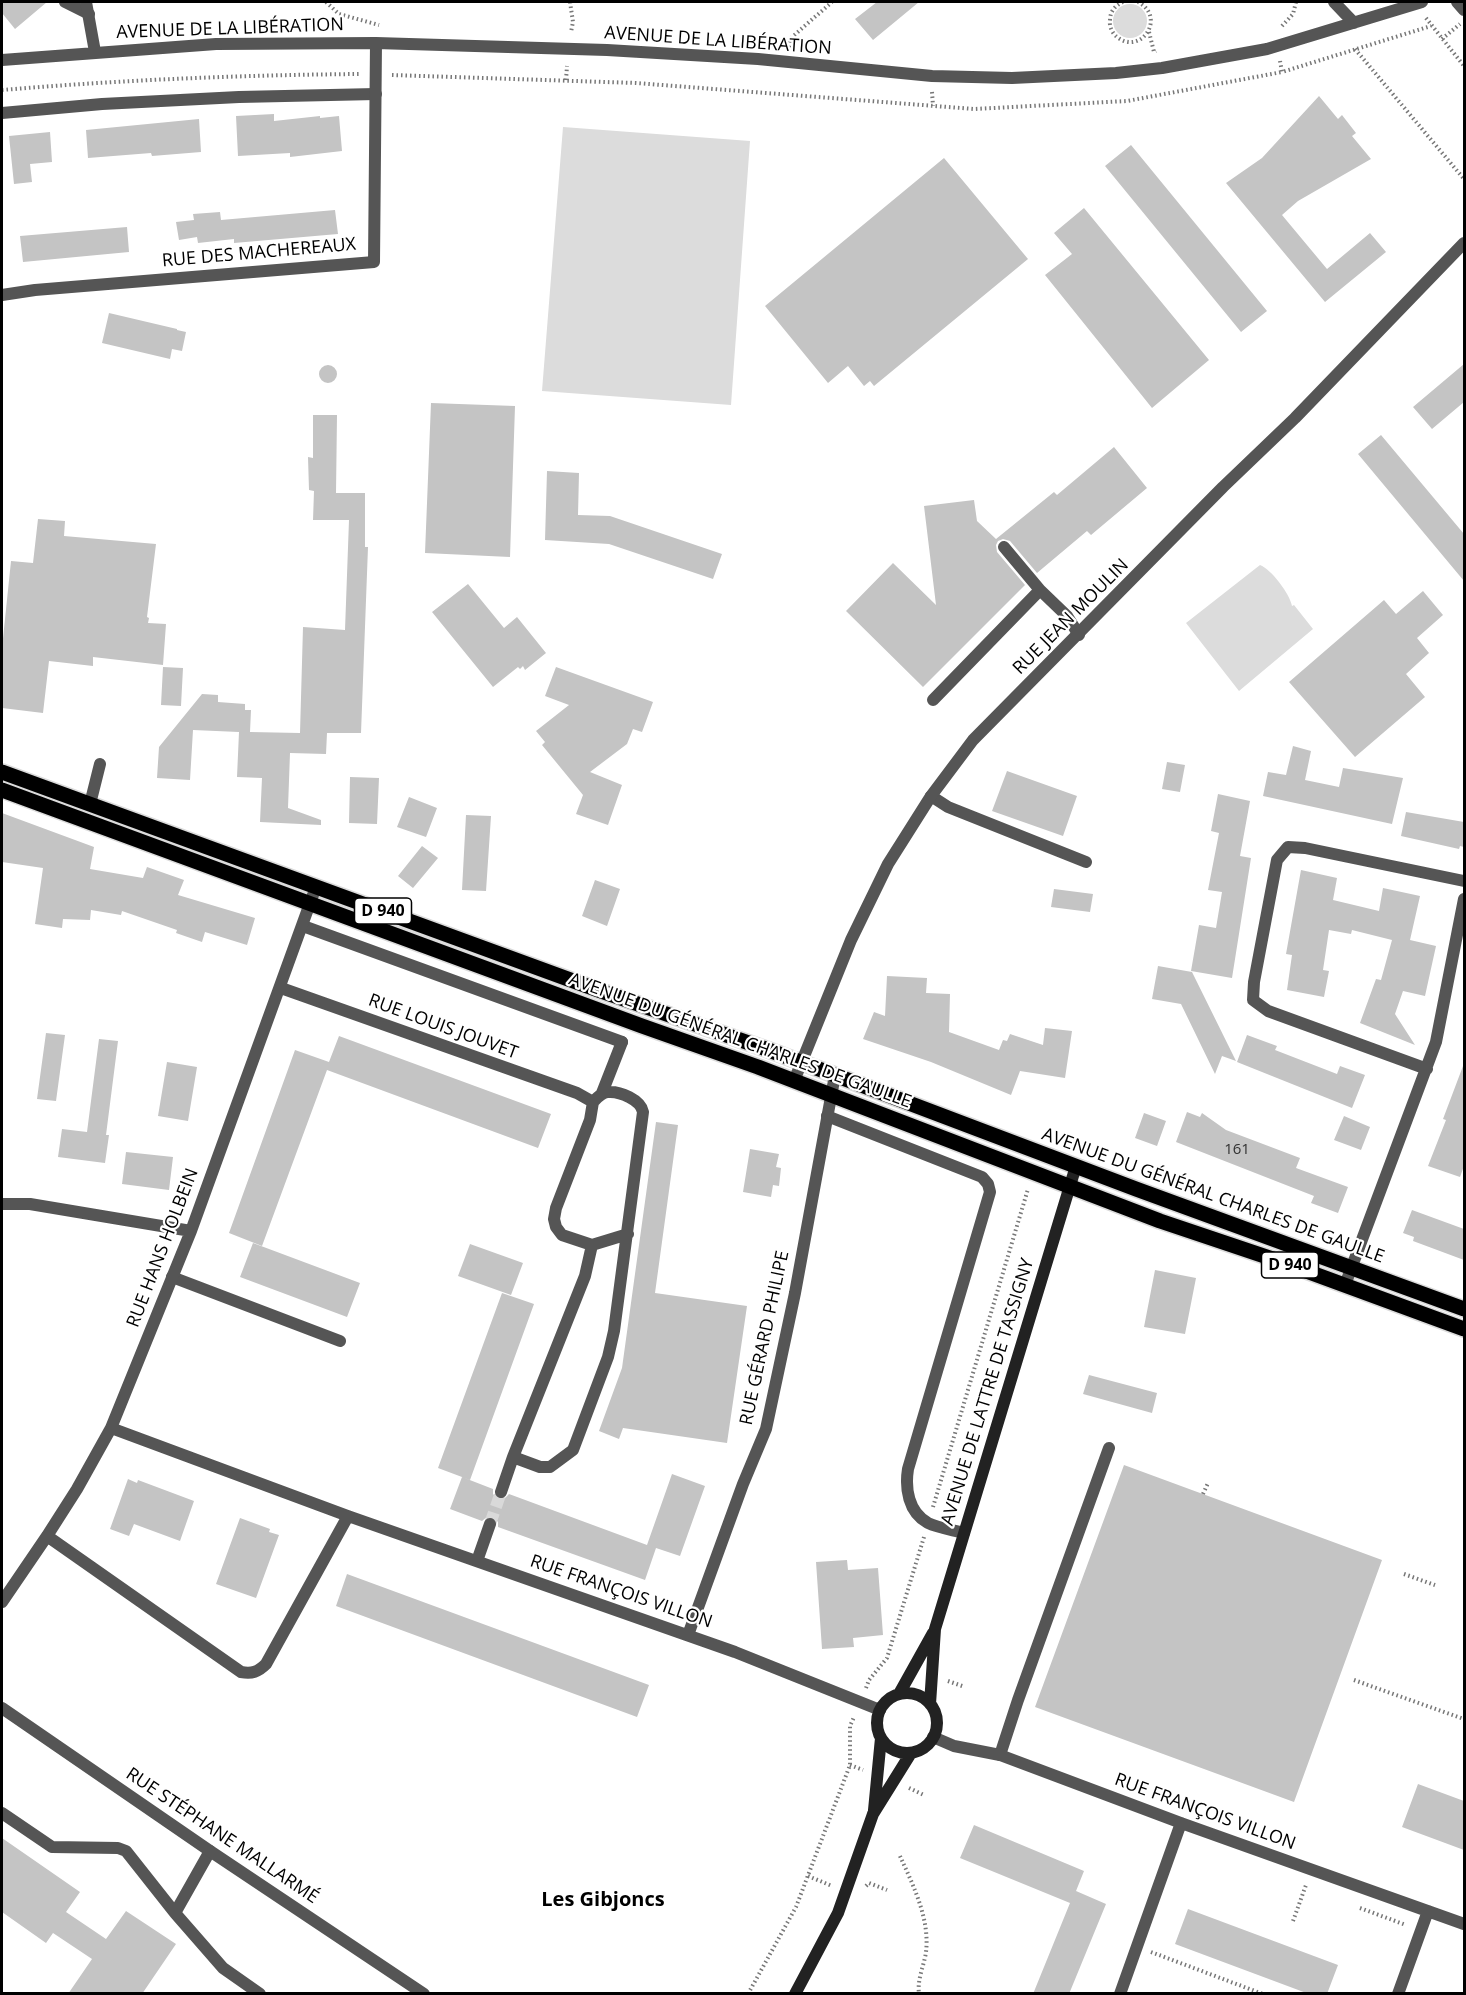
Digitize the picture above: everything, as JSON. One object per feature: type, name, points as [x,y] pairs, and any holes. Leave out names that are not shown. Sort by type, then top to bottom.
[{"type":"main road","name":"AVENUE DU GÉNÉRAL CHARLES DE GAULLE","points":[[2,772],[801,1062],[1464,1309]]},
{"type":"main road","name":"AVENUE DU GÉNÉRAL CHARLES DE GAULLE","points":[[2,790],[832,1095],[1160,1221],[1464,1329]]},
{"type":"main road","name":"AVENUE DE LATTRE DE TASSIGNY","points":[[899,1695],[935,1629],[1076,1166]]},
{"type":"main road","name":"AVENUE DE LATTRE DE TASSIGNY","points":[[930,1704],[935,1629]]},
{"type":"main road","points":[[873,1814],[881,1738],[878,1730],[880,1710],[891,1698],[899,1695],[914,1694],[930,1704],[937,1720],[933,1737],[920,1750],[911,1753],[894,1750],[881,1738]]},
{"type":"main road","points":[[795,1994],[838,1913],[873,1814],[911,1753]]},
{"type":"street","points":[[65,2],[89,14]]},
{"type":"street","points":[[86,2],[95,52]]},
{"type":"street","points":[[1334,2],[1354,23]]},
{"type":"street","name":"AVENUE DE LA LIBÉRATION","points":[[2,60],[216,44],[376,43],[568,49],[787,63],[932,76],[1012,78],[1116,73],[1162,68],[1267,49],[1422,2]]},
{"type":"street","points":[[1457,2],[1464,10]]},
{"type":"street","name":"RUE DES MACHEREAUX","points":[[2,294],[374,262],[376,43]]},
{"type":"street","points":[[2,113],[102,104],[239,96],[376,94]]},
{"type":"street","name":"RUE JEAN MOULIN","points":[[794,1081],[851,940],[888,864],[931,796],[973,740],[1223,487],[1295,418],[1464,243]]},
{"type":"street","points":[[1004,547],[1040,590],[1066,616],[1079,635]]},
{"type":"street","points":[[933,700],[1040,590]]},
{"type":"street","points":[[90,804],[100,764]]},
{"type":"street","points":[[931,796],[948,807],[1086,862]]},
{"type":"street","points":[[1426,1069],[1268,1011],[1253,1000],[1254,982],[1277,860],[1288,847],[1305,848],[1464,881]]},
{"type":"street","name":"RUE HANS HOLBEIN","points":[[2,1602],[77,1489],[111,1428],[191,1230],[281,988],[315,886]]},
{"type":"street","points":[[1345,1285],[1436,1042],[1464,899]]},
{"type":"street","points":[[303,926],[622,1042],[602,1093],[592,1102],[590,1120],[556,1208],[554,1219],[556,1227],[562,1234],[592,1245],[628,1234]]},
{"type":"street","name":"RUE LOUIS JOUVET","points":[[281,988],[577,1093],[592,1102]]},
{"type":"street","name":"RUE GÉRARD PHILIPE","points":[[688,1635],[743,1484],[766,1429],[795,1293],[835,1075]]},
{"type":"street","points":[[513,1457],[540,1467],[550,1467],[573,1450],[610,1348],[616,1320],[644,1112],[642,1106],[625,1096],[610,1091],[602,1093]]},
{"type":"street","points":[[827,1116],[982,1177],[988,1184],[990,1192],[908,1469],[906,1483],[910,1500],[918,1515],[928,1523],[964,1533]]},
{"type":"street","points":[[2,1204],[30,1204],[191,1230]]},
{"type":"street","points":[[501,1492],[585,1276],[592,1245]]},
{"type":"street","points":[[172,1277],[340,1341]]},
{"type":"street","name":"RUE FRANÇOIS VILLON","points":[[111,1428],[348,1516],[735,1652],[880,1710]]},
{"type":"street","points":[[1000,1755],[1109,1448]]},
{"type":"street","points":[[47,1536],[241,1672],[250,1673],[259,1671],[266,1664],[348,1516]]},
{"type":"street","points":[[477,1561],[490,1524]]},
{"type":"street","name":"RUE STÉPHANE MALLARMÉ","points":[[2,1708],[424,1994]]},
{"type":"street","name":"RUE FRANÇOIS VILLON","points":[[933,1737],[954,1746],[1000,1755],[1181,1823],[1464,1924]]},
{"type":"street","points":[[2,1813],[52,1847],[118,1848],[126,1851],[175,1913],[224,1968],[260,1994]]},
{"type":"street","points":[[1120,1994],[1181,1823]]},
{"type":"street","points":[[175,1913],[210,1851]]},
{"type":"street","points":[[1398,1994],[1428,1911]]},
{"type":"path","points":[[326,2],[339,14],[380,25]]},
{"type":"path","points":[[568,49],[573,22],[570,2]]},
{"type":"path","points":[[787,63],[791,38],[832,2]]},
{"type":"path","points":[[1123,2],[1114,7],[1111,14],[1111,27],[1119,38],[1132,42],[1144,36],[1151,25],[1149,12],[1139,2]]},
{"type":"path","points":[[1442,39],[1464,20]]},
{"type":"path","points":[[1431,26],[1464,66]]},
{"type":"path","points":[[1355,49],[1464,180]]},
{"type":"path","points":[[2,90],[133,79],[376,74],[636,83],[974,109],[1126,101],[1282,72]]},
{"type":"path","points":[[748,1994],[796,1907],[850,1765],[850,1726],[869,1680],[887,1658],[1033,1171]]},
{"type":"path","points":[[1203,1494],[1208,1483]]},
{"type":"path","points":[[1404,1574],[1435,1585]]},
{"type":"path","points":[[939,1678],[964,1687]]},
{"type":"path","points":[[1354,1680],[1464,1719]]},
{"type":"path","points":[[900,1856],[921,1905],[926,1931],[926,1951],[920,1994]]},
{"type":"path","points":[[1293,1921],[1313,1869]]},
{"type":"path","points":[[1137,1947],[1263,1994]]},
{"type":"shaded area","points":[[1130,4],[1142,9],[1147,21],[1142,33],[1130,38],[1118,33],[1113,21],[1118,9]]},
{"type":"shaded area","points":[[563,127],[750,141],[731,405],[542,391]]},
{"type":"shaded area","points":[[1260,565],[1279,582],[1292,606],[1294,605],[1313,629],[1239,691],[1186,623]]},
{"type":"building","points":[[2,2],[47,2],[15,29],[2,13]]},
{"type":"building","points":[[877,2],[919,2],[873,40],[855,19]]},
{"type":"building","points":[[1319,96],[1338,119],[1342,115],[1356,133],[1352,136],[1371,159],[1298,201],[1282,215],[1327,269],[1370,233],[1386,252],[1325,302],[1226,183],[1262,158]]},
{"type":"building","points":[[274,114],[274,121],[339,116],[342,151],[290,157],[290,153],[238,156],[236,116]]},
{"type":"building","points":[[199,119],[201,152],[88,158],[86,130]]},
{"type":"building","points":[[50,132],[52,162],[30,164],[32,182],[14,184],[9,136]]},
{"type":"building","points":[[1131,145],[1267,311],[1241,332],[1105,166]]},
{"type":"building","points":[[944,158],[1028,259],[874,386],[870,381],[864,386],[848,366],[828,383],[765,306]]},
{"type":"building","points":[[1084,208],[1209,360],[1152,408],[1045,275],[1072,254],[1054,233]]},
{"type":"building","points":[[335,210],[338,234],[234,243],[234,239],[198,243],[197,237],[179,240],[176,222],[194,220],[193,214],[220,212],[221,220]]},
{"type":"building","points":[[127,227],[129,252],[23,262],[20,236]]},
{"type":"building","points":[[109,313],[186,332],[182,351],[172,349],[170,359],[102,343]]},
{"type":"building","points":[[1464,364],[1464,402],[1432,429],[1413,407]]},
{"type":"building","points":[[324,365],[332,365],[337,370],[335,381],[324,383],[319,378],[319,370]]},
{"type":"building","points":[[431,403],[515,406],[510,557],[425,553]]},
{"type":"building","points":[[313,415],[337,415],[336,493],[365,493],[365,547],[368,547],[361,733],[327,733],[326,754],[290,753],[288,808],[321,820],[321,825],[260,822],[262,778],[237,777],[239,732],[193,730],[190,780],[157,778],[159,747],[202,694],[218,695],[218,702],[245,704],[245,710],[251,710],[250,732],[300,733],[303,627],[345,630],[349,520],[313,520],[314,491],[309,490],[308,457],[313,458]]},
{"type":"building","points":[[1381,435],[1464,534],[1464,581],[1358,454]]},
{"type":"building","points":[[1114,447],[1147,488],[1091,535],[1087,531],[1037,573],[1010,541],[1003,539],[998,541],[997,552],[1025,585],[923,687],[846,611],[893,563],[936,605],[924,506],[974,500],[977,521],[996,539],[1054,492],[1057,495]]},
{"type":"building","points":[[547,471],[579,473],[578,515],[610,516],[722,554],[713,579],[609,544],[545,540]]},
{"type":"building","points":[[38,519],[65,521],[64,536],[156,544],[147,617],[149,618],[148,623],[166,624],[163,665],[93,657],[93,666],[49,661],[43,713],[2,708],[2,648],[11,561],[33,563]]},
{"type":"building","points":[[468,584],[504,628],[517,617],[546,653],[525,670],[523,666],[520,669],[518,667],[493,687],[432,612]]},
{"type":"building","points":[[1423,591],[1443,615],[1417,638],[1429,653],[1406,674],[1425,697],[1355,757],[1289,682],[1384,600],[1396,614]]},
{"type":"building","points":[[163,667],[183,668],[181,706],[161,705]]},
{"type":"building","points":[[556,667],[653,702],[642,732],[633,729],[627,744],[590,772],[622,785],[608,825],[576,814],[583,795],[542,745],[545,742],[536,731],[569,705],[545,696]]},
{"type":"building","points":[[1293,746],[1311,751],[1305,780],[1339,787],[1343,768],[1403,778],[1392,824],[1263,796],[1268,772],[1286,775]]},
{"type":"building","points":[[1167,762],[1185,765],[1180,792],[1162,789]]},
{"type":"building","points":[[1007,771],[1077,796],[1063,836],[992,811]]},
{"type":"building","points":[[350,777],[379,778],[377,824],[349,823]]},
{"type":"building","points":[[1218,794],[1250,801],[1240,856],[1251,858],[1232,978],[1191,971],[1199,925],[1216,928],[1222,892],[1208,890],[1219,833],[1211,831]]},
{"type":"building","points":[[409,797],[437,808],[426,837],[397,827]]},
{"type":"building","points":[[1406,812],[1464,822],[1464,847],[1460,846],[1459,849],[1401,836]]},
{"type":"building","points":[[2,813],[94,847],[90,869],[143,878],[147,867],[184,880],[178,895],[255,918],[247,945],[205,932],[202,942],[176,933],[177,930],[122,911],[121,915],[91,910],[90,920],[63,919],[62,928],[35,924],[43,868],[2,862]]},
{"type":"building","points":[[466,815],[491,816],[486,891],[462,890]]},
{"type":"building","points":[[422,846],[438,858],[413,888],[398,876]]},
{"type":"building","points":[[1301,870],[1337,878],[1333,900],[1379,911],[1383,888],[1420,896],[1410,940],[1436,946],[1425,996],[1403,991],[1395,1014],[1415,1045],[1360,1023],[1376,979],[1381,980],[1392,940],[1352,930],[1351,934],[1329,930],[1323,970],[1329,971],[1324,997],[1287,990],[1292,955],[1286,954]]},
{"type":"building","points":[[595,880],[620,889],[607,926],[582,916]]},
{"type":"building","points":[[1054,889],[1093,894],[1090,912],[1051,907]]},
{"type":"building","points":[[1158,966],[1192,972],[1236,1061],[1222,1056],[1215,1074],[1181,1004],[1152,999]]},
{"type":"building","points":[[887,976],[927,978],[926,993],[950,994],[949,1032],[999,1050],[1003,1040],[1007,1041],[1010,1034],[1043,1045],[1045,1028],[1072,1031],[1065,1078],[1020,1071],[1011,1095],[931,1062],[863,1039],[874,1012],[885,1016]]},
{"type":"building","points":[[46,1033],[65,1035],[56,1101],[37,1099]]},
{"type":"building","points":[[1247,1035],[1277,1046],[1275,1050],[1337,1074],[1340,1066],[1365,1075],[1352,1108],[1237,1062]]},
{"type":"building","points":[[339,1036],[551,1114],[538,1148],[327,1070],[262,1246],[229,1233],[295,1050],[329,1062]]},
{"type":"building","points":[[99,1039],[118,1041],[106,1135],[109,1135],[105,1163],[58,1157],[62,1129],[87,1132]]},
{"type":"building","points":[[167,1062],[197,1067],[188,1121],[158,1116]]},
{"type":"building","points":[[1463,1066],[1464,1166],[1460,1177],[1428,1166]]},
{"type":"building","points":[[1187,1112],[1200,1117],[1202,1113],[1226,1130],[1300,1158],[1296,1168],[1348,1187],[1338,1213],[1311,1203],[1314,1196],[1176,1142]]},
{"type":"building","points":[[1144,1113],[1166,1121],[1157,1146],[1135,1138]]},
{"type":"building","points":[[1344,1116],[1370,1127],[1361,1150],[1334,1140]]},
{"type":"building","points":[[656,1122],[678,1125],[655,1293],[747,1306],[727,1443],[623,1428],[619,1439],[599,1431],[622,1368]]},
{"type":"building","points":[[750,1149],[779,1154],[776,1167],[781,1168],[779,1186],[773,1185],[771,1197],[743,1192]]},
{"type":"building","points":[[126,1152],[173,1157],[169,1190],[122,1184]]},
{"type":"building","points":[[1412,1210],[1464,1229],[1464,1260],[1413,1241],[1414,1237],[1403,1233]]},
{"type":"building","points":[[253,1243],[360,1283],[347,1317],[240,1277]]},
{"type":"building","points":[[470,1244],[523,1263],[511,1295],[458,1276]]},
{"type":"building","points":[[1155,1270],[1196,1278],[1185,1334],[1144,1327]]},
{"type":"building","points":[[502,1293],[534,1304],[470,1480],[438,1468]]},
{"type":"building","points":[[1089,1375],[1157,1393],[1152,1413],[1083,1394]]},
{"type":"building","points":[[1124,1465],[1382,1560],[1294,1802],[1035,1707]]},
{"type":"building","points":[[672,1474],[705,1486],[680,1556],[656,1548],[645,1580],[498,1527],[498,1522],[493,1516],[488,1516],[482,1521],[450,1509],[462,1477],[493,1489],[493,1494],[498,1500],[503,1500],[509,1494],[647,1545]]},
{"type":"building","points":[[128,1479],[137,1483],[138,1480],[194,1501],[180,1541],[134,1524],[129,1536],[110,1529]]},
{"type":"building","points":[[240,1518],[270,1529],[269,1532],[279,1535],[256,1598],[216,1584]]},
{"type":"building","points":[[847,1560],[848,1570],[878,1568],[883,1635],[853,1638],[854,1647],[822,1649],[816,1562]]},
{"type":"building","points":[[347,1574],[649,1685],[637,1717],[336,1606]]},
{"type":"building","points":[[1418,1784],[1464,1801],[1464,1850],[1402,1827]]},
{"type":"building","points":[[974,1825],[1084,1871],[1076,1891],[1106,1904],[1069,1994],[1033,1994],[1070,1903],[960,1858]]},
{"type":"building","points":[[2,1838],[80,1892],[66,1912],[106,1939],[126,1911],[176,1944],[142,1994],[68,1994],[92,1959],[53,1933],[46,1943],[2,1912]]},
{"type":"building","points":[[1188,1909],[1338,1965],[1327,1994],[1309,1994],[1175,1944]]},
{"type":"tunnel","points":[[490,1524],[501,1492]]},
{"type":"district","name":"Les Gibjoncs","points":[[603,1900]]}]
